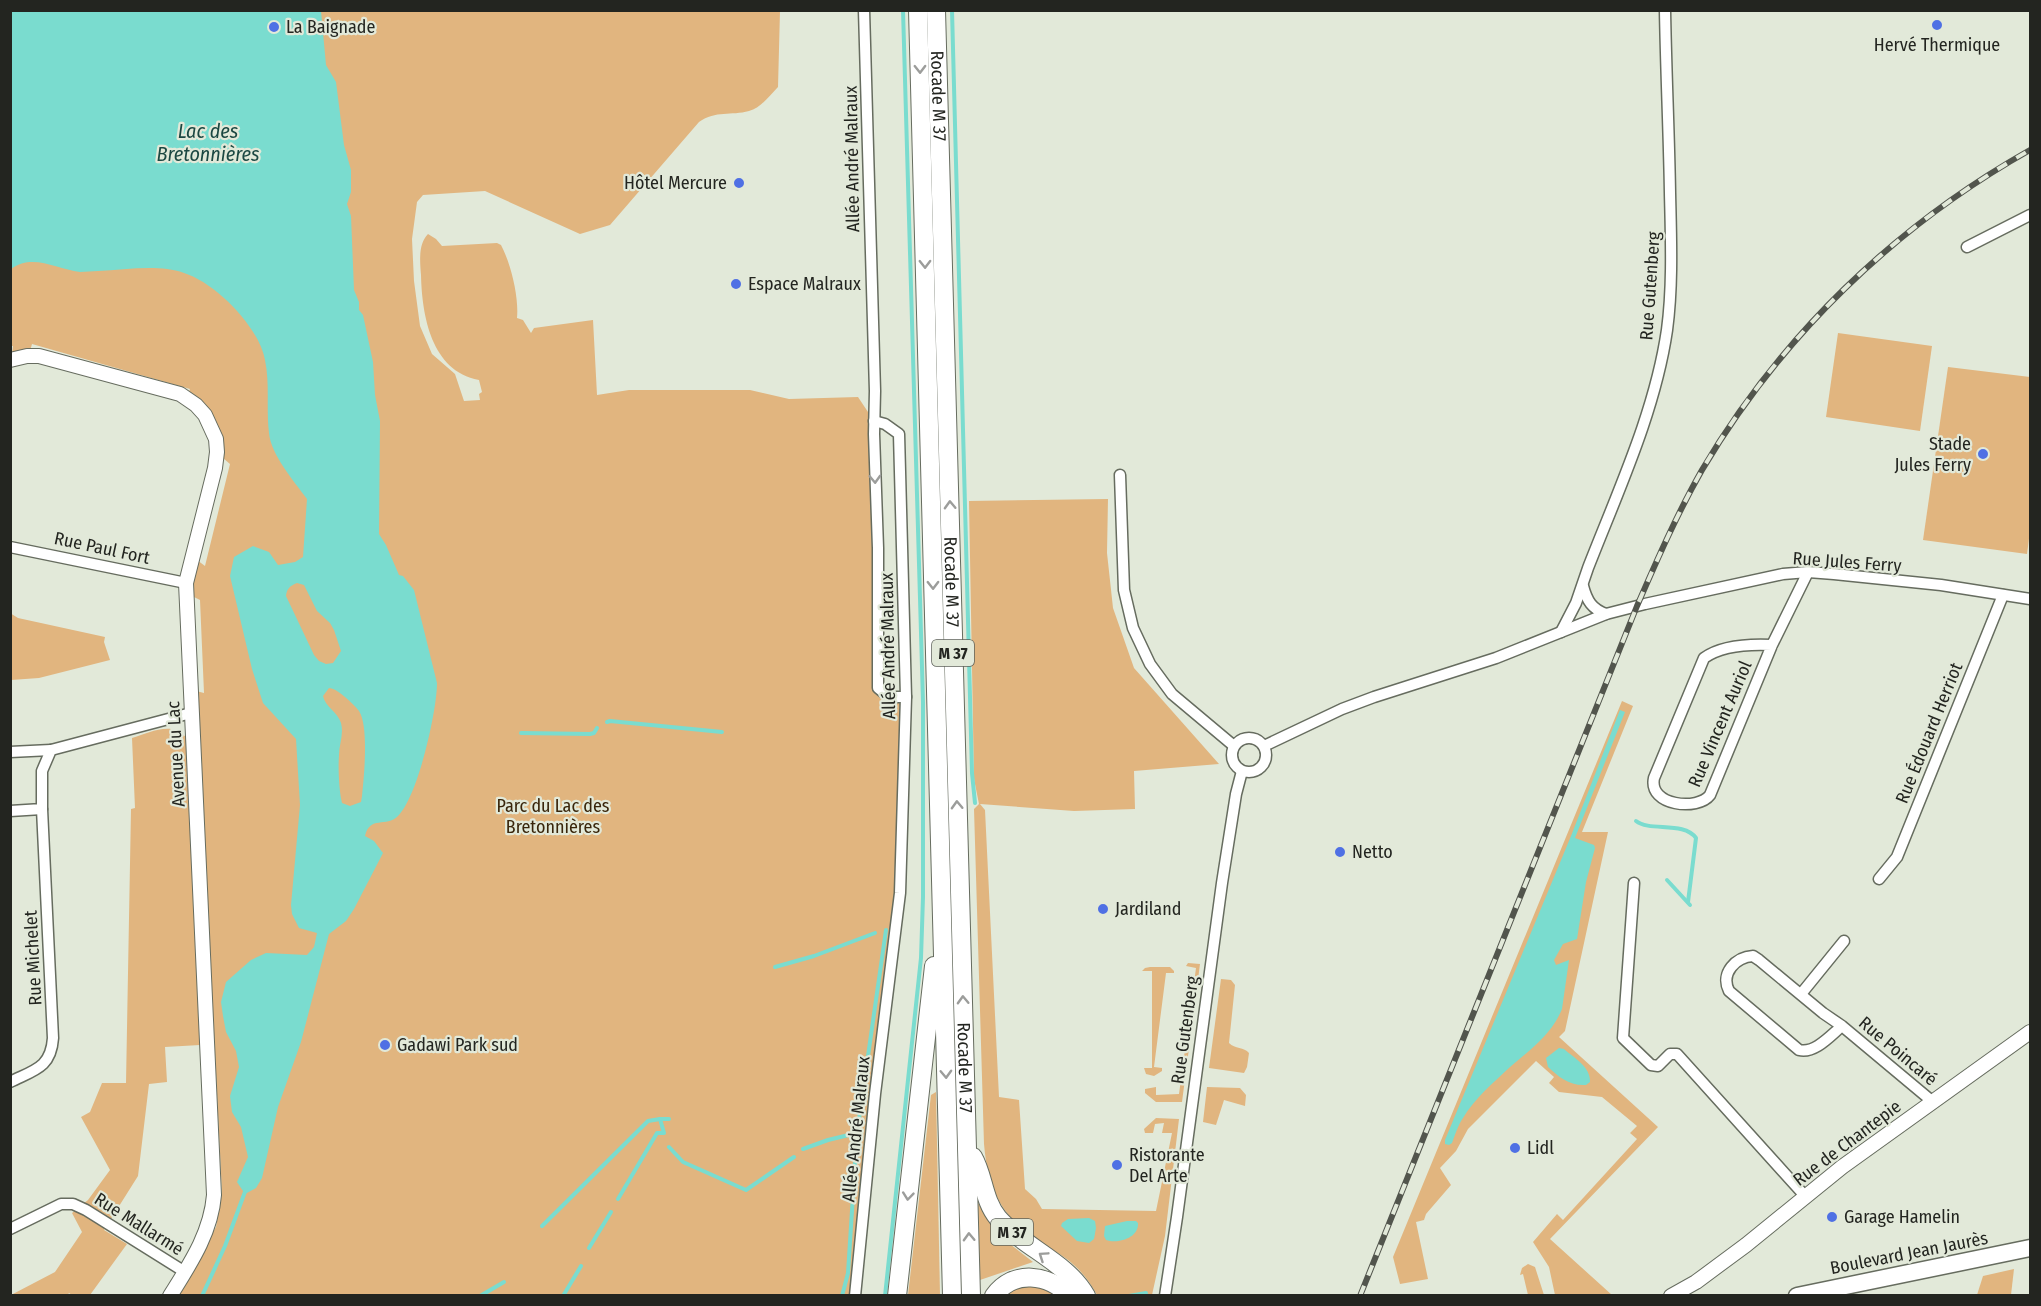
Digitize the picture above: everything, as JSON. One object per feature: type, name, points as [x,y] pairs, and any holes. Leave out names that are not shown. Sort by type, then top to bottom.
[{"type":"highway","name":"Rocade M 37","points":[[918,10],[952,1296]]},
{"type":"highway","name":"Rocade M 37","points":[[936,10],[971,1296]]},
{"type":"highway","name":"M 37","points":[[897,1296],[942,899]]},
{"type":"highway","name":"M 37","points":[[967,1147],[975,1161],[984,1193],[996,1216],[1015,1235],[1067,1273],[1081,1287],[1086,1296]]},
{"type":"highway","points":[[994,1296],[1007,1283],[1019,1278],[1033,1277],[1057,1284],[1069,1296]]},
{"type":"main road","name":"Boulevard Jean Jaurès","points":[[1797,1296],[2030,1248]]},
{"type":"street","name":"Allée André Malraux","points":[[855,1296],[875,1094],[900,893],[906,697],[899,434],[885,424],[874,421],[864,10]]},
{"type":"street","name":"Rue Gutenberg","points":[[1561,632],[1583,586],[1634,448],[1654,389],[1666,330],[1671,226],[1665,10]]},
{"type":"street","points":[[1967,247],[2029,219]]},
{"type":"street","name":"Avenue du Lac","points":[[10,360],[39,356],[180,394],[196,405],[205,415],[216,439],[215,468],[186,583],[214,1195],[209,1224],[197,1252],[170,1296]]},
{"type":"street","points":[[874,421],[878,548],[878,688],[890,697],[906,697]]},
{"type":"street","points":[[1120,475],[1124,590],[1133,628],[1150,664],[1172,694],[1234,746]]},
{"type":"street","name":"Rue Paul Fort","points":[[10,547],[186,583]]},
{"type":"street","name":"Rue Jules Ferry","points":[[1561,632],[1606,614],[1645,604],[1783,574],[1808,572],[1941,585],[2031,599]]},
{"type":"street","name":"Rue Vincent Auriol","points":[[1772,645],[1743,646],[1715,652],[1704,658],[1654,778],[1653,788],[1659,797],[1695,804],[1706,801],[1710,795],[1772,645],[1808,572]]},
{"type":"street","points":[[1583,586],[1591,606],[1606,614]]},
{"type":"street","name":"Rue Édouard Herriot","points":[[1879,879],[1897,857],[2003,595]]},
{"type":"street","points":[[1264,746],[1331,714],[1374,697],[1496,658],[1561,632]]},
{"type":"street","points":[[10,752],[51,750],[191,713]]},
{"type":"street","points":[[1243,739],[1255,739],[1264,746],[1266,757],[1262,767],[1252,772],[1242,771],[1234,764],[1234,746],[1243,739]]},
{"type":"street","name":"Rue Michelet","points":[[10,1082],[47,1062],[52,1051],[42,809],[42,771],[51,750]]},
{"type":"street","name":"Rue Gutenberg","points":[[1166,1292],[1221,892],[1236,795],[1242,771]]},
{"type":"street","points":[[10,811],[42,809]]},
{"type":"street","points":[[1634,883],[1623,1038],[1652,1065],[1658,1066],[1670,1054],[1677,1054],[1805,1196]]},
{"type":"street","points":[[1801,994],[1844,941]]},
{"type":"street","name":"Rue Poincaré","points":[[1842,1026],[1816,1047],[1804,1051],[1799,1050],[1729,991],[1726,980],[1733,965],[1741,958],[1753,956],[1842,1026],[1932,1102]]},
{"type":"street","name":"Rue de Chantepie","points":[[1671,1296],[1687,1291],[1805,1196],[2031,1032]]},
{"type":"street","name":"Rue Mallarmé","points":[[10,1229],[61,1204],[73,1204],[185,1272]]},
{"type":"green space","name":"Parc du Lac des Bretonnières","points":[[11,11],[780,11],[778,87],[765,101],[753,109],[711,116],[699,122],[610,225],[580,234],[485,191],[423,195],[417,202],[412,239],[414,281],[420,326],[432,354],[455,374],[464,401],[480,400],[479,394],[482,392],[479,380],[463,375],[450,365],[432,339],[427,323],[420,259],[421,248],[428,234],[442,246],[497,243],[501,245],[514,281],[517,318],[523,320],[531,333],[534,328],[593,320],[597,395],[629,390],[750,390],[789,399],[858,397],[874,421],[878,688],[906,697],[900,893],[855,1295],[175,1295],[216,1227],[222,1193],[211,975],[197,972],[200,1045],[165,1047],[167,1082],[149,1084],[138,1176],[104,1230],[127,1244],[90,1295],[69,1293],[67,1296],[11,1295],[55,1272],[82,1232],[72,1213],[88,1200],[110,1170],[81,1117],[90,1112],[102,1083],[126,1083],[131,809],[135,808],[132,738],[166,729],[173,729],[184,736],[198,731],[196,691],[204,693],[200,600],[192,596],[197,560],[205,566],[230,464],[223,458],[218,428],[210,415],[188,394],[190,389],[32,344],[30,351],[12,354]]},
{"type":"green space","points":[[1838,333],[1932,346],[1920,431],[1826,417]]},
{"type":"green space","name":"Stade Jules Ferry","points":[[1948,367],[2030,377],[2030,531],[2027,554],[1923,540]]},
{"type":"green space","points":[[1108,499],[1107,553],[1113,608],[1134,668],[1219,764],[1134,771],[1135,809],[1074,811],[980,804],[985,810],[999,1097],[1019,1100],[1025,1189],[1036,1199],[1042,1209],[1156,1211],[1172,1133],[1162,1133],[1164,1123],[1155,1124],[1153,1133],[1145,1133],[1144,1129],[1156,1118],[1179,1119],[1165,1236],[1152,1295],[1097,1295],[1084,1276],[1072,1264],[1017,1224],[995,1194],[984,1144],[974,809],[979,804],[974,779],[969,501]]},
{"type":"green space","points":[[10,613],[18,618],[105,637],[104,642],[110,660],[39,678],[11,680]]},
{"type":"green space","points":[[1622,701],[1633,706],[1582,832],[1608,832],[1565,1031],[1559,1037],[1658,1127],[1550,1239],[1612,1295],[1555,1295],[1549,1267],[1533,1242],[1557,1214],[1563,1220],[1637,1139],[1630,1133],[1637,1126],[1602,1097],[1559,1092],[1549,1083],[1554,1077],[1536,1061],[1468,1129],[1456,1151],[1440,1168],[1451,1185],[1426,1214],[1424,1220],[1416,1222],[1428,1279],[1400,1284],[1393,1257]]},
{"type":"green space","points":[[1188,963],[1200,964],[1182,1102],[1156,1102],[1145,1093],[1145,1089],[1156,1087],[1156,1095],[1179,1094],[1196,968],[1186,966]]},
{"type":"green space","points":[[1150,967],[1170,967],[1174,971],[1174,973],[1166,973],[1154,1067],[1162,1068],[1162,1071],[1154,1076],[1146,1074],[1144,1068],[1152,1068],[1152,971],[1142,971]]},
{"type":"green space","points":[[1221,979],[1231,980],[1235,985],[1229,1043],[1249,1053],[1244,1073],[1209,1068]]},
{"type":"green space","points":[[1207,1087],[1240,1088],[1246,1095],[1245,1106],[1224,1100],[1216,1125],[1203,1122]]},
{"type":"green space","points":[[936,1092],[940,1295],[908,1295],[931,1095]]},
{"type":"green space","points":[[978,1203],[997,1234],[1033,1262],[980,1280]]},
{"type":"green space","points":[[1528,1264],[1535,1267],[1544,1295],[1528,1295],[1523,1274],[1520,1275],[1522,1268]]},
{"type":"green space","points":[[2014,1269],[2011,1295],[1977,1295],[1983,1276]]},
{"type":"green space","points":[[1030,1284],[1060,1296],[1003,1296],[1019,1285]]},
{"type":"water","name":"Lac des Bretonnières","points":[[11,10],[321,11],[326,65],[336,82],[344,145],[351,170],[351,192],[347,204],[351,216],[354,290],[359,302],[359,310],[363,315],[373,362],[375,395],[380,421],[379,534],[399,575],[403,576],[414,590],[437,683],[430,732],[413,791],[398,816],[374,824],[367,830],[365,836],[374,841],[383,853],[346,921],[329,934],[301,1042],[278,1107],[262,1178],[256,1188],[245,1194],[237,1182],[248,1157],[241,1127],[232,1112],[230,1096],[239,1067],[236,1051],[226,1032],[223,1016],[221,1002],[226,982],[251,960],[266,953],[307,955],[314,947],[317,933],[299,928],[292,914],[291,905],[300,805],[296,739],[263,703],[252,669],[230,576],[234,557],[253,546],[269,552],[278,565],[295,562],[303,557],[307,499],[284,468],[271,441],[268,424],[268,387],[261,347],[245,321],[222,296],[196,278],[174,270],[142,268],[80,272],[36,262],[19,264],[11,269]],"holes":[[[297,583],[304,585],[317,611],[334,630],[341,651],[333,663],[326,664],[314,655],[286,596],[289,588]],[[329,688],[340,693],[356,707],[364,728],[365,765],[361,802],[350,806],[342,803],[341,798],[339,751],[342,727],[339,719],[324,700],[323,696]]]},
{"type":"water","points":[[1620,710],[1625,712],[1575,838],[1594,845],[1595,848],[1586,882],[1577,939],[1563,944],[1554,960],[1556,965],[1569,960],[1562,1009],[1558,1018],[1540,1041],[1478,1097],[1461,1121],[1452,1143],[1445,1144],[1571,836]]},
{"type":"water","points":[[1559,1048],[1564,1049],[1581,1063],[1588,1072],[1590,1082],[1580,1085],[1569,1082],[1548,1067],[1546,1058]]},
{"type":"water","points":[[1089,1218],[1095,1221],[1096,1228],[1094,1239],[1089,1243],[1077,1241],[1061,1226],[1068,1219]]},
{"type":"water","points":[[1127,1221],[1138,1223],[1135,1233],[1127,1239],[1106,1240],[1105,1226]]},
{"type":"waterway","points":[[885,1296],[921,958],[923,897],[923,702],[903,10]]},
{"type":"waterway","points":[[952,10],[972,773],[975,803]]},
{"type":"waterway","points":[[607,722],[722,732]]},
{"type":"waterway","points":[[521,733],[590,734],[594,733],[597,728]]},
{"type":"waterway","points":[[1636,821],[1650,826],[1684,830],[1696,838],[1688,902]]},
{"type":"waterway","points":[[1667,880],[1690,905]]},
{"type":"waterway","points":[[803,1149],[857,1133],[886,930]]},
{"type":"waterway","points":[[775,967],[814,956],[875,933]]},
{"type":"waterway","points":[[618,1199],[657,1133],[664,1133],[660,1119],[669,1119]]},
{"type":"waterway","points":[[542,1226],[648,1121],[660,1119]]},
{"type":"waterway","points":[[842,1296],[848,1273],[857,1133]]},
{"type":"waterway","points":[[669,1147],[683,1162],[746,1190],[794,1157]]},
{"type":"waterway","points":[[202,1296],[225,1246],[246,1189]]},
{"type":"waterway","points":[[589,1248],[611,1212]]},
{"type":"waterway","points":[[563,1296],[581,1266]]},
{"type":"waterway","points":[[480,1296],[504,1282]]},
{"type":"waterway","points":[[1129,1296],[1146,1293]]},
{"type":"railway","points":[[1360,1296],[1637,606],[1676,520],[1702,470],[1733,421],[1768,374],[1845,288],[1933,213],[1980,180],[2030,150]]},
{"type":"place","name":"Hervé Thermique","points":[[1937,25]]},
{"type":"place","name":"La Baignade","points":[[274,27]]},
{"type":"place","name":"Hôtel Mercure","points":[[739,183]]},
{"type":"place","name":"Espace Malraux","points":[[736,284]]},
{"type":"place","name":"Stade Jules Ferry","points":[[1983,454]]},
{"type":"place","name":"Netto","points":[[1340,852]]},
{"type":"place","name":"Jardiland","points":[[1103,909]]},
{"type":"place","name":"Gadawi Park sud","points":[[385,1045]]},
{"type":"place","name":"Lidl","points":[[1515,1148]]},
{"type":"place","name":"Ristorante Del Arte","points":[[1117,1165]]},
{"type":"place","name":"Garage Hamelin","points":[[1832,1217]]}]
